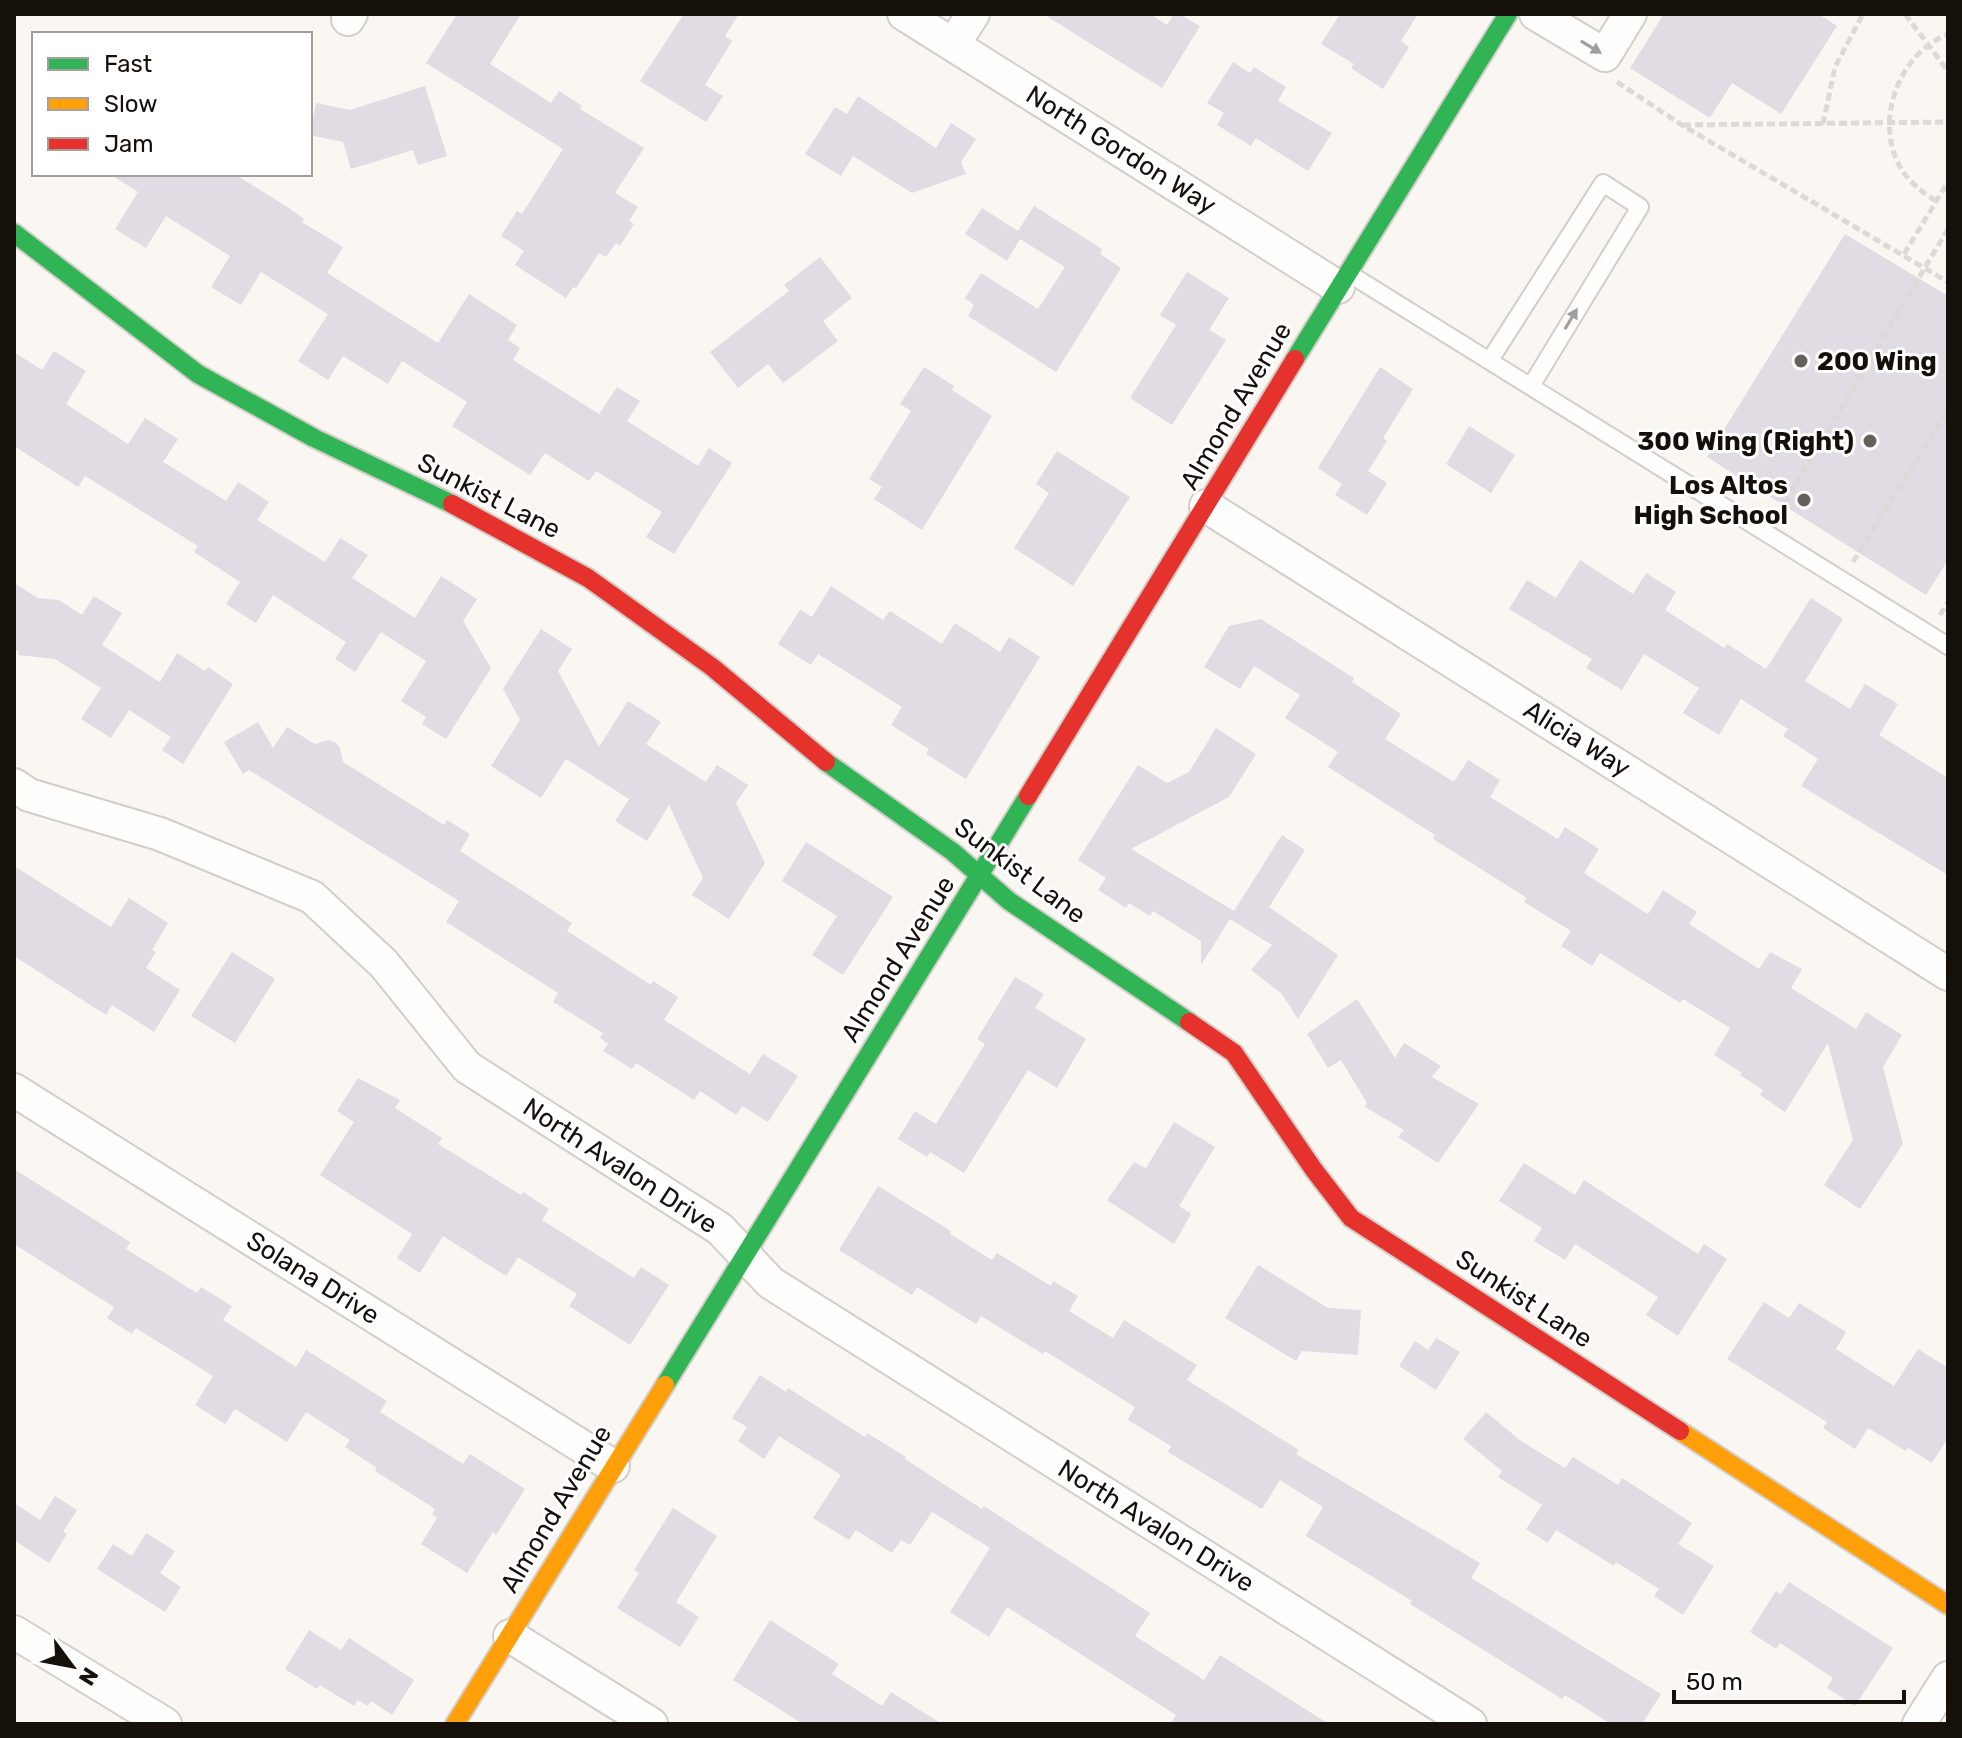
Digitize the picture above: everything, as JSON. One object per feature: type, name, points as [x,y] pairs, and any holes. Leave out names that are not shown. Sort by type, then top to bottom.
[{"type":"street","name":"North Gordon Way","points":[[904,14],[1343,279]]},
{"type":"street","points":[[953,45],[973,14]]},
{"type":"street","name":"Almond Avenue","points":[[455,1724],[981,875],[1118,645],[1508,14]]},
{"type":"street","points":[[1536,14],[1605,55],[1630,14]]},
{"type":"street","name":"Sunkist Lane","points":[[14,233],[198,374],[314,438],[465,511],[588,578],[712,667],[843,776],[953,852],[1009,901],[1234,1053],[1314,1170],[1351,1218],[1948,1605]]},
{"type":"street","name":"Alicia Way","points":[[1206,506],[1948,974]]},
{"type":"street","name":"North Avalon Drive","points":[[14,785],[29,795],[160,834],[312,897],[384,964],[467,1067],[720,1229],[771,1283],[1470,1724]]},
{"type":"street","name":"Solana Drive","points":[[14,1090],[613,1466]]},
{"type":"street","points":[[14,1632],[165,1724]]},
{"type":"street","points":[[510,1636],[651,1724]]},
{"type":"street","points":[[1919,1724],[1948,1678]]},
{"type":"lane","points":[[1490,360],[1603,183],[1640,207],[1531,386]]},
{"type":"lane","points":[[1343,279],[1490,360],[1948,646]]},
{"type":"path","points":[[1823,124],[1835,67],[1863,14]]},
{"type":"path","points":[[1905,14],[1948,71]]},
{"type":"path","points":[[1936,201],[1911,182],[1898,163],[1889,123],[1891,102],[1900,79],[1928,44],[1948,34]]},
{"type":"path","points":[[1605,55],[1611,78],[1682,125],[1948,282]]},
{"type":"path","points":[[1682,125],[1948,122]]},
{"type":"path","points":[[1904,254],[1948,182]]},
{"type":"path","points":[[1776,513],[1948,229]]},
{"type":"path","points":[[1853,562],[1948,410]]},
{"type":"path","points":[[1939,616],[1948,602]]},
{"type":"building","points":[[457,14],[521,14],[490,64],[551,103],[559,91],[582,106],[580,109],[644,148],[615,193],[638,207],[629,221],[634,224],[620,246],[616,243],[606,257],[599,253],[566,298],[515,265],[524,251],[501,236],[517,211],[522,214],[563,149],[426,63]]},
{"type":"building","points":[[684,14],[739,14],[725,36],[732,41],[705,85],[723,96],[706,122],[640,81]]},
{"type":"building","points":[[1043,14],[1150,14],[1167,25],[1174,14],[1179,14],[1200,26],[1162,88]]},
{"type":"building","points":[[1340,14],[1418,14],[1401,41],[1409,47],[1383,89],[1351,68],[1354,64],[1321,44]]},
{"type":"building","points":[[1664,14],[1818,14],[1837,26],[1781,114],[1732,83],[1710,118],[1630,68]]},
{"type":"building","points":[[1233,62],[1250,73],[1254,67],[1286,87],[1278,101],[1332,133],[1308,171],[1256,138],[1251,146],[1217,125],[1224,113],[1207,103]]},
{"type":"building","points":[[425,86],[447,156],[418,165],[413,150],[351,169],[343,142],[312,135],[316,103],[350,110]]},
{"type":"building","points":[[858,96],[936,148],[951,123],[976,139],[961,162],[966,174],[912,193],[853,156],[841,176],[805,154],[835,107],[847,114]]},
{"type":"building","points":[[113,176],[237,176],[343,247],[327,273],[438,343],[469,294],[517,325],[508,340],[520,348],[513,360],[599,414],[617,387],[640,401],[627,421],[698,466],[709,448],[732,463],[674,554],[646,537],[662,512],[596,471],[589,481],[545,453],[530,475],[452,426],[467,402],[402,361],[388,384],[343,356],[328,380],[298,361],[328,314],[261,272],[241,305],[211,287],[230,256],[166,216],[146,248],[115,229],[138,192]]},
{"type":"building","points":[[1034,206],[1102,249],[1100,254],[1121,268],[1056,372],[968,316],[974,305],[965,298],[981,273],[1038,309],[1065,267],[1020,239],[1007,261],[965,234],[982,208],[1018,231]]},
{"type":"building","points":[[1845,234],[1948,296],[1948,560],[1926,595],[1707,457]]},
{"type":"building","points":[[820,257],[852,298],[823,321],[838,341],[783,383],[768,364],[738,388],[710,352],[789,291],[784,285]]},
{"type":"building","points":[[1187,272],[1229,298],[1209,330],[1226,340],[1172,425],[1130,398],[1176,325],[1160,315]]},
{"type":"building","points":[[54,351],[86,371],[66,404],[128,444],[145,418],[178,439],[163,462],[226,501],[238,482],[269,502],[257,520],[325,562],[340,538],[368,555],[352,578],[415,618],[441,576],[477,599],[463,621],[491,668],[446,739],[422,724],[426,717],[401,701],[426,661],[381,632],[355,672],[335,659],[346,642],[273,595],[256,623],[226,604],[240,582],[194,552],[198,546],[85,476],[78,487],[14,446],[14,352],[42,370]]},
{"type":"building","points":[[924,367],[992,416],[922,530],[874,499],[882,487],[869,479],[911,411],[900,404]]},
{"type":"building","points":[[1380,367],[1413,389],[1383,438],[1387,441],[1368,471],[1387,483],[1367,515],[1335,495],[1342,484],[1318,468]]},
{"type":"building","points":[[1469,426],[1515,455],[1491,493],[1446,464]]},
{"type":"building","points":[[1057,451],[1130,497],[1073,586],[1014,548],[1049,493],[1036,484]]},
{"type":"building","points":[[1580,560],[1633,594],[1646,573],[1676,592],[1665,610],[1724,648],[1727,644],[1766,669],[1811,598],[1843,619],[1805,681],[1850,709],[1865,684],[1898,704],[1879,735],[1948,778],[1948,875],[1801,786],[1818,759],[1783,736],[1788,729],[1741,699],[1719,735],[1683,713],[1699,688],[1644,654],[1622,690],[1586,668],[1592,659],[1509,609],[1527,580],[1556,598]]},
{"type":"building","points":[[14,583],[38,598],[59,600],[82,615],[94,596],[122,613],[102,645],[160,682],[177,653],[205,671],[208,667],[233,684],[183,764],[162,750],[171,737],[129,710],[111,738],[81,719],[101,688],[55,659],[18,655],[19,651],[14,650]]},
{"type":"building","points":[[831,586],[883,620],[890,611],[942,644],[955,623],[1000,652],[1009,637],[1040,657],[966,779],[926,754],[929,749],[891,725],[902,707],[818,654],[811,665],[778,644],[800,610],[812,617]]},
{"type":"building","points":[[1261,619],[1354,678],[1352,682],[1401,714],[1385,739],[1454,782],[1468,760],[1500,780],[1490,797],[1558,839],[1565,827],[1599,849],[1584,873],[1648,914],[1663,890],[1697,912],[1689,924],[1759,969],[1770,952],[1802,969],[1791,988],[1856,1029],[1866,1012],[1902,1035],[1883,1067],[1903,1144],[1860,1209],[1824,1185],[1853,1140],[1828,1043],[1785,1112],[1760,1095],[1763,1090],[1714,1055],[1730,1028],[1683,999],[1680,1003],[1600,953],[1592,966],[1561,946],[1571,931],[1524,902],[1527,898],[1433,839],[1435,835],[1328,767],[1338,752],[1285,718],[1300,695],[1254,666],[1240,689],[1204,667],[1229,626]]},
{"type":"building","points":[[541,629],[572,649],[558,671],[599,747],[628,701],[661,722],[646,744],[706,782],[717,765],[748,785],[736,803],[765,863],[729,919],[692,895],[703,878],[669,805],[647,841],[615,821],[629,799],[566,759],[541,798],[491,766],[520,720],[503,689]]},
{"type":"building","points":[[258,722],[273,748],[287,727],[315,744],[328,740],[336,743],[343,762],[444,825],[447,820],[470,834],[460,851],[572,923],[567,931],[651,985],[653,981],[678,997],[664,1020],[750,1074],[763,1054],[798,1076],[768,1122],[742,1106],[736,1115],[700,1091],[694,1100],[636,1063],[632,1069],[603,1051],[608,1044],[600,1038],[603,1033],[553,1002],[558,993],[446,922],[459,901],[249,770],[243,774],[224,742]]},
{"type":"building","points":[[1216,728],[1256,754],[1229,797],[1131,849],[1234,911],[1282,835],[1305,850],[1269,907],[1338,955],[1298,1019],[1282,994],[1251,970],[1272,945],[1230,919],[1201,965],[1201,941],[1153,911],[1150,916],[1129,903],[1126,908],[1098,890],[1106,878],[1078,860],[1138,765],[1167,783],[1189,772]]},
{"type":"building","points":[[806,842],[893,897],[843,975],[812,955],[837,916],[782,881]]},
{"type":"building","points":[[14,866],[111,927],[129,898],[168,923],[152,950],[156,952],[146,968],[180,990],[154,1032],[112,1005],[106,1015],[14,956]]},
{"type":"building","points":[[232,952],[275,979],[235,1043],[191,1016]]},
{"type":"building","points":[[1015,977],[1044,994],[1035,1008],[1086,1039],[1057,1088],[1028,1070],[964,1173],[930,1152],[927,1157],[898,1139],[915,1111],[936,1124],[985,1044],[977,1039]]},
{"type":"building","points":[[1357,999],[1395,1058],[1404,1043],[1441,1066],[1432,1077],[1479,1104],[1438,1163],[1398,1137],[1404,1130],[1365,1107],[1367,1103],[1341,1060],[1328,1068],[1307,1034]]},
{"type":"building","points":[[358,1078],[400,1100],[395,1108],[442,1138],[438,1144],[549,1209],[542,1220],[634,1278],[641,1267],[669,1285],[630,1345],[569,1306],[577,1294],[518,1257],[506,1276],[443,1236],[420,1273],[397,1258],[412,1234],[320,1175],[354,1122],[337,1111]]},
{"type":"building","points":[[1174,1122],[1215,1147],[1179,1206],[1191,1214],[1174,1244],[1107,1200],[1134,1162],[1146,1168]]},
{"type":"building","points":[[1524,1163],[1575,1195],[1584,1180],[1698,1254],[1704,1244],[1727,1259],[1678,1336],[1646,1315],[1658,1297],[1575,1244],[1565,1260],[1534,1241],[1542,1228],[1499,1201]]},
{"type":"building","points":[[14,1169],[130,1242],[126,1249],[197,1293],[201,1287],[232,1306],[223,1320],[296,1367],[306,1350],[387,1401],[380,1412],[463,1464],[470,1454],[525,1489],[467,1573],[421,1544],[437,1518],[432,1514],[435,1509],[375,1471],[377,1468],[345,1447],[350,1440],[306,1412],[287,1442],[235,1409],[225,1424],[195,1405],[213,1376],[136,1328],[132,1334],[107,1318],[114,1307],[14,1244]]},
{"type":"building","points":[[878,1186],[992,1260],[997,1253],[1051,1286],[1053,1281],[1078,1296],[1069,1311],[1113,1338],[1124,1320],[1197,1365],[1187,1380],[1299,1450],[1296,1454],[1480,1563],[1471,1578],[1661,1694],[1642,1724],[1611,1724],[1565,1695],[1562,1699],[1306,1536],[1323,1507],[1280,1480],[1262,1509],[1168,1452],[1171,1446],[1128,1420],[1135,1407],[1045,1351],[1043,1354],[981,1316],[976,1324],[917,1287],[912,1295],[839,1250]]},
{"type":"building","points":[[1258,1265],[1328,1308],[1361,1310],[1358,1355],[1302,1351],[1296,1361],[1225,1318]]},
{"type":"building","points":[[1764,1302],[1789,1318],[1799,1303],[1846,1332],[1836,1349],[1894,1386],[1918,1349],[1948,1368],[1948,1438],[1932,1463],[1868,1428],[1855,1449],[1823,1428],[1827,1422],[1727,1359]]},
{"type":"building","points":[[1436,1338],[1460,1352],[1436,1390],[1399,1366],[1415,1341],[1428,1350]]},
{"type":"building","points":[[760,1375],[786,1392],[788,1388],[865,1437],[867,1433],[982,1509],[984,1506],[1150,1613],[1135,1636],[1204,1680],[1220,1655],[1329,1724],[1171,1724],[1176,1715],[1007,1607],[989,1637],[950,1612],[990,1548],[932,1512],[910,1545],[901,1540],[892,1553],[856,1530],[849,1540],[813,1518],[841,1475],[779,1436],[764,1459],[738,1441],[747,1427],[732,1418]]},
{"type":"building","points":[[1486,1412],[1521,1441],[1565,1468],[1573,1457],[1618,1485],[1622,1478],[1692,1523],[1678,1544],[1714,1566],[1683,1615],[1654,1596],[1659,1589],[1616,1562],[1614,1566],[1556,1530],[1548,1543],[1526,1529],[1542,1505],[1498,1477],[1502,1471],[1463,1439]]},
{"type":"building","points":[[55,1496],[77,1510],[49,1563],[14,1540],[14,1503],[40,1520]]},
{"type":"building","points":[[673,1508],[717,1536],[676,1602],[699,1617],[680,1647],[617,1608],[639,1573],[634,1570]]},
{"type":"building","points":[[146,1533],[175,1551],[160,1573],[181,1587],[165,1612],[97,1569],[113,1544],[132,1556]]},
{"type":"building","points":[[1789,1582],[1893,1648],[1855,1706],[1827,1688],[1833,1678],[1780,1643],[1776,1649],[1750,1632],[1776,1591],[1781,1594]]},
{"type":"building","points":[[770,1620],[839,1664],[832,1674],[882,1706],[891,1692],[942,1724],[803,1724],[733,1680]]},
{"type":"building","points":[[309,1630],[341,1650],[349,1638],[414,1680],[392,1715],[371,1701],[368,1706],[358,1700],[354,1706],[320,1685],[317,1689],[285,1669]]},
{"type":"traffic: fast","points":[[1295,359],[1508,14]]},
{"type":"traffic: fast","points":[[14,233],[198,374],[314,438],[452,504]]},
{"type":"traffic: fast","points":[[826,762],[953,852],[1009,901],[1189,1022]]},
{"type":"traffic: fast","points":[[665,1385],[1028,796]]},
{"type":"traffic: slow","points":[[455,1724],[665,1385]]},
{"type":"traffic: slow","points":[[1680,1431],[1948,1605]]},
{"type":"traffic: jam","points":[[1028,796],[1295,359]]},
{"type":"traffic: jam","points":[[452,504],[588,578],[712,667],[826,762]]},
{"type":"traffic: jam","points":[[1189,1022],[1234,1053],[1314,1170],[1351,1218],[1680,1431]]},
{"type":"place","name":"200 Wing","points":[[1801,361]]},
{"type":"place","name":"300 Wing (Right)","points":[[1870,441]]},
{"type":"place","name":"Los Altos High School","points":[[1804,500]]}]
